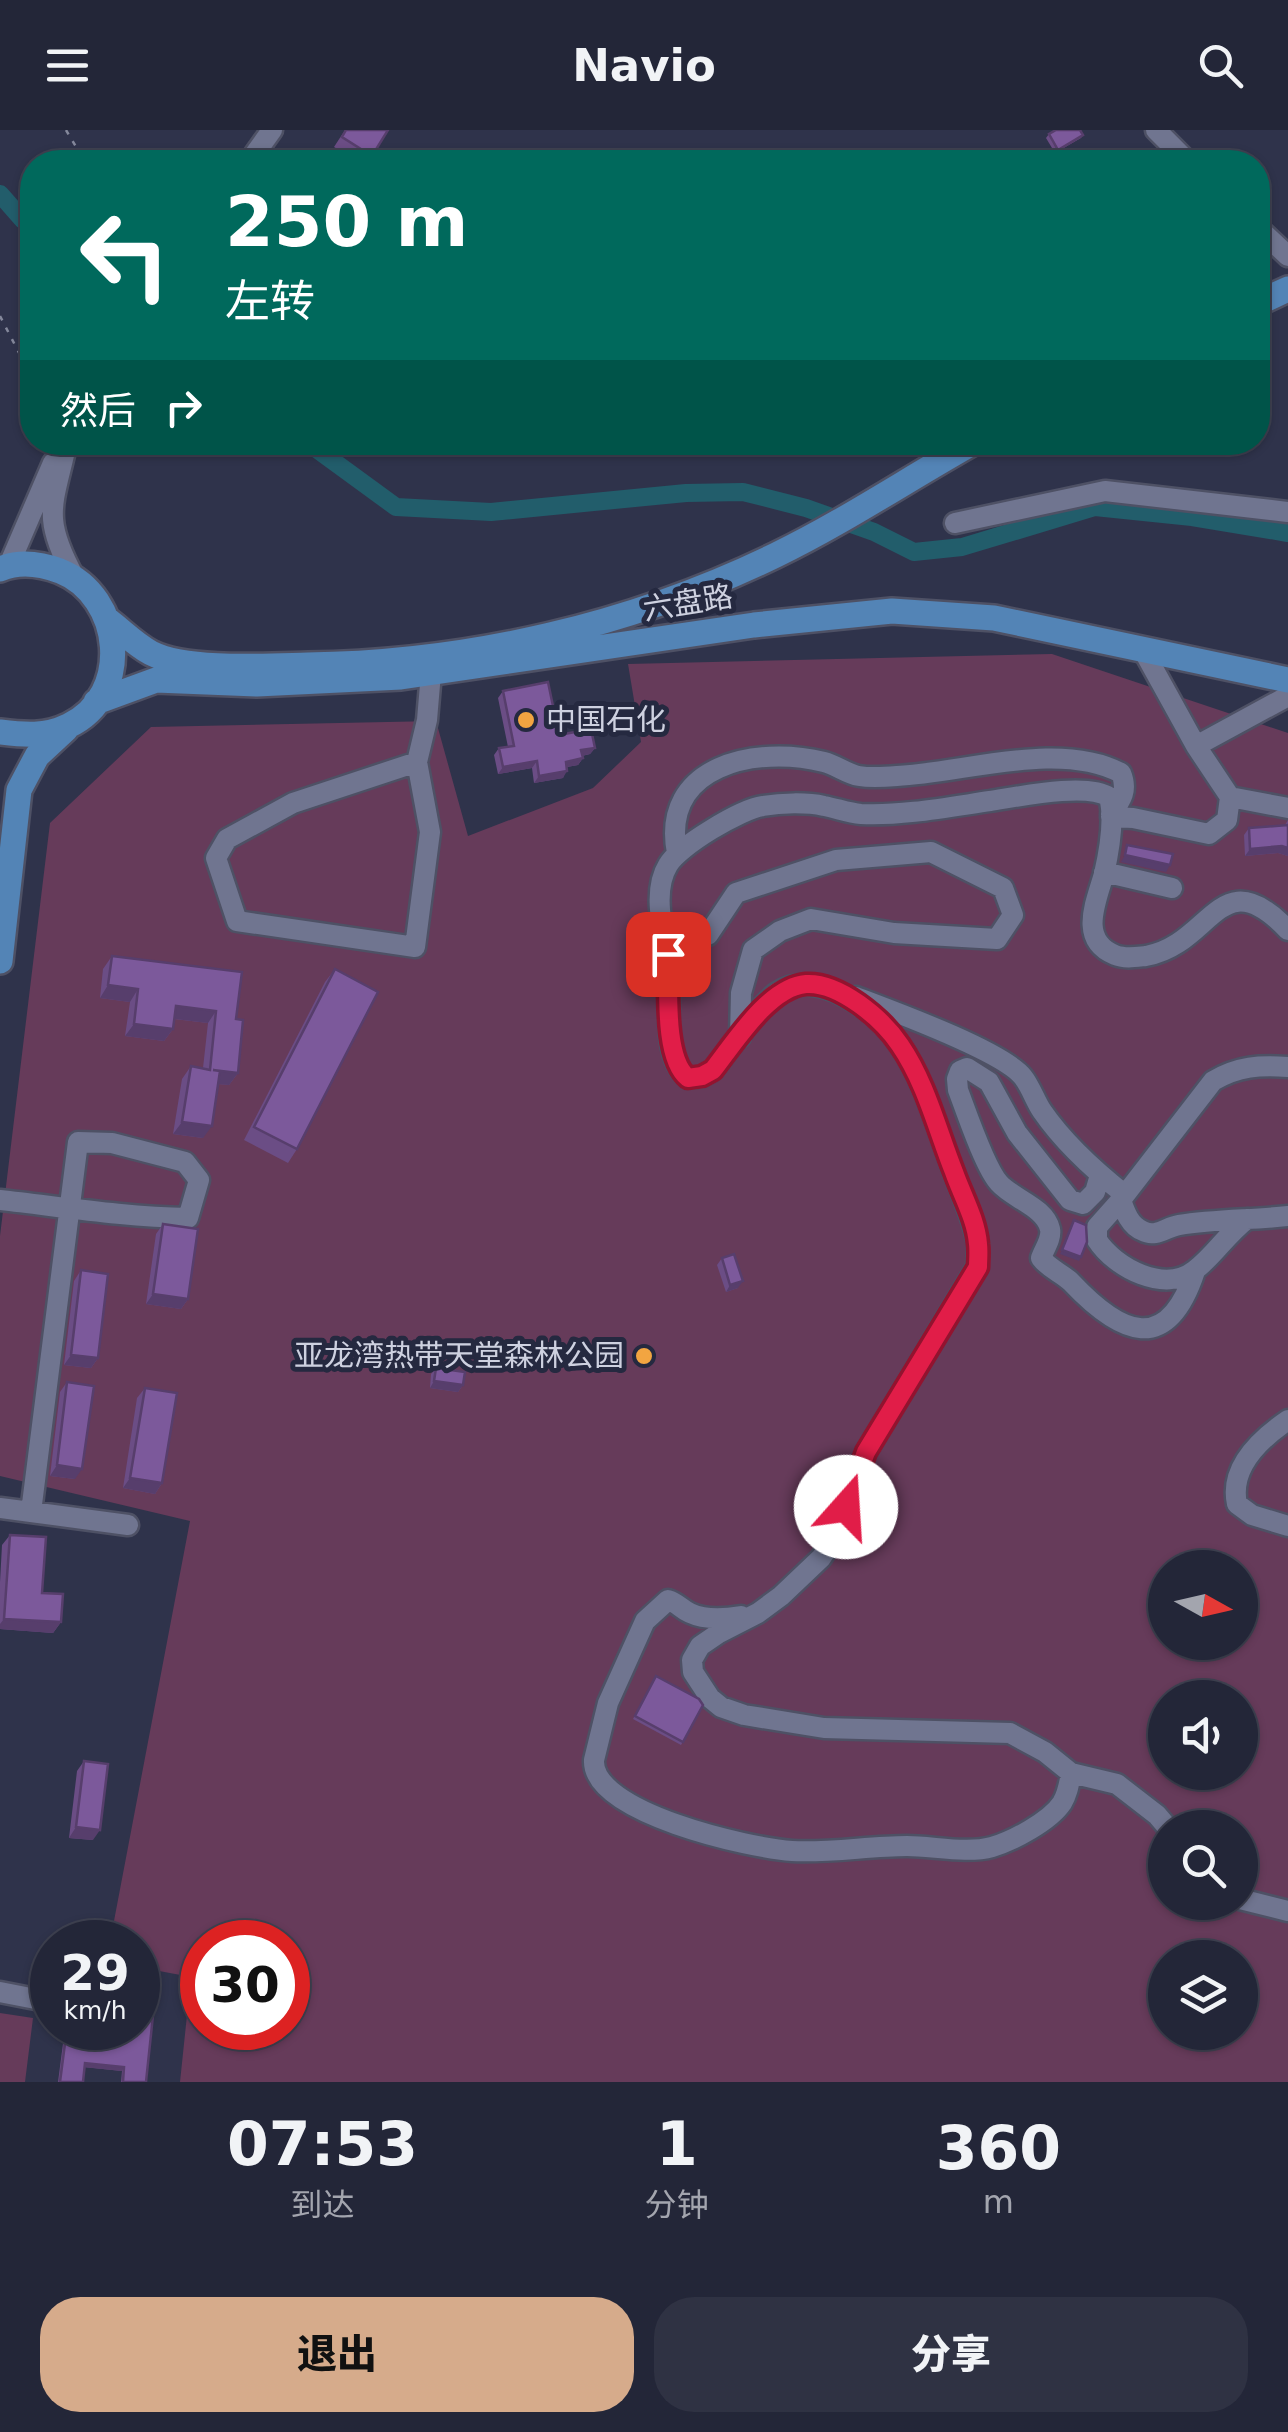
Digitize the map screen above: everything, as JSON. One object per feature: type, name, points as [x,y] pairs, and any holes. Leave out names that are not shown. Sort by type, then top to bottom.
[{"type":"main road","name":"六盘路","points":[[74,577],[101,604],[109,620],[149,652],[187,662],[312,665],[410,658],[527,640],[646,609],[778,554],[951,455]]},
{"type":"main road","points":[[5,567],[43,564],[74,577]]},
{"type":"main road","name":"六盘路","points":[[96,702],[156,680],[334,683],[892,611],[994,618],[1143,650],[1288,693]]},
{"type":"main road","points":[[0,961],[19,790],[37,756],[96,702],[113,663],[109,620]]},
{"type":"main road","points":[[0,732],[35,736],[68,726]]},
{"type":"street","points":[[1156,130],[1176,150]]},
{"type":"street","points":[[5,567],[58,455]]},
{"type":"street","points":[[62,455],[51,515],[58,547],[74,577]]},
{"type":"street","points":[[955,523],[1104,491],[1288,512]]},
{"type":"street","points":[[1111,816],[1208,834],[1227,820],[1230,797],[1196,746],[1143,650]]},
{"type":"street","points":[[418,762],[293,803],[228,839],[216,858],[237,921],[415,947],[430,832],[418,762],[431,673]]},
{"type":"street","points":[[1196,746],[1288,693]]},
{"type":"street","points":[[677,853],[672,829],[682,799],[695,780],[729,762],[776,757],[825,762],[858,776],[936,773],[995,761],[1090,760],[1121,773],[1126,784],[1122,801],[1111,816]]},
{"type":"street","points":[[1288,930],[1270,911],[1253,901],[1232,901],[1193,935],[1170,948],[1129,958],[1114,955],[1098,944],[1092,927],[1093,906],[1104,872],[1111,816],[1109,797],[1090,791],[860,814],[804,804],[762,806],[737,815],[677,853],[665,868],[659,924],[666,944],[673,1052],[678,1070],[688,1078],[713,1070],[778,993],[805,984],[827,986],[924,1024],[1023,1076],[1053,1125],[1122,1197],[1128,1218],[1142,1231],[1156,1234],[1172,1226],[1288,1216]]},
{"type":"street","points":[[1230,797],[1288,808]]},
{"type":"street","points":[[666,944],[708,935],[736,893],[836,860],[931,852],[1003,888],[1012,915],[997,940],[894,933],[811,919],[780,930],[753,950],[742,993],[740,1036]]},
{"type":"street","points":[[1104,872],[1172,888]]},
{"type":"street","points":[[827,986],[849,998],[886,1030],[914,1070],[972,1217],[978,1267],[866,1452],[834,1537],[808,1574],[758,1614],[700,1646],[692,1660],[700,1686],[720,1707],[744,1715],[824,1728],[1010,1734],[1045,1752],[1071,1774],[1116,1784],[1150,1810]]},
{"type":"street","points":[[1195,1270],[1170,1280],[1134,1271],[1104,1250],[1096,1240],[1097,1227],[1213,1081],[1227,1072],[1257,1065],[1288,1067]]},
{"type":"street","points":[[1100,1175],[1095,1192],[1083,1204],[1070,1200],[1017,1133],[989,1082],[967,1068],[960,1071],[956,1079],[958,1090],[996,1180],[1019,1201],[1034,1207],[1050,1227],[1050,1240],[1041,1258],[1084,1298],[1120,1324],[1142,1330],[1174,1315],[1184,1302],[1195,1270],[1227,1234],[1249,1218]]},
{"type":"street","points":[[0,1200],[69,1208],[188,1218],[199,1180],[185,1162],[112,1143],[78,1142],[69,1208],[32,1512]]},
{"type":"street","points":[[1288,1420],[1264,1436],[1252,1451],[1234,1489],[1237,1504],[1252,1514],[1288,1526]]},
{"type":"street","points":[[0,1508],[128,1526]]},
{"type":"street","points":[[758,1614],[721,1619],[687,1612],[668,1600],[654,1610],[645,1621],[608,1702],[593,1767],[602,1784],[670,1822],[751,1845],[794,1851],[906,1846],[990,1848],[1060,1806],[1071,1774]]},
{"type":"street","points":[[1258,1904],[1288,1911]]},
{"type":"street","points":[[0,1992],[30,1998]]},
{"type":"path","points":[[0,316],[20,355]]},
{"type":"shaded area","name":"亚龙湾热带天堂森林公园","points":[[1052,654],[1288,733],[1288,2082],[180,2082],[183,2050],[310,2050],[310,1920],[180,1920],[180,1975],[160,1971],[160,1920],[114,1920],[190,1521],[0,1476],[0,1236],[50,823],[151,727],[436,721],[468,836],[593,788],[641,742],[628,664]]},
{"type":"shaded area","points":[[0,2013],[30,2018],[25,2082],[0,2082]]},
{"type":"building","points":[[346,130],[388,130],[376,150],[363,150],[342,137]]},
{"type":"building","points":[[1056,130],[1080,130],[1083,135],[1058,150],[1049,134]]},
{"type":"building","points":[[548,682],[559,735],[591,729],[595,748],[581,750],[583,758],[566,762],[567,771],[539,776],[537,761],[503,767],[499,748],[514,746],[503,691]]},
{"type":"building","points":[[1288,825],[1288,848],[1250,849],[1249,828]]},
{"type":"building","points":[[1127,845],[1173,854],[1170,865],[1125,855]]},
{"type":"building","points":[[112,956],[242,972],[236,1019],[243,1020],[238,1073],[213,1070],[220,1071],[212,1126],[182,1122],[191,1066],[210,1070],[216,1011],[176,1006],[173,1029],[134,1024],[138,989],[108,985]]},
{"type":"building","points":[[335,969],[378,992],[297,1149],[254,1127]]},
{"type":"building","points":[[1074,1220],[1086,1225],[1087,1242],[1081,1257],[1062,1250]]},
{"type":"building","points":[[163,1224],[198,1229],[188,1299],[153,1294]]},
{"type":"building","points":[[734,1254],[743,1281],[730,1285],[722,1258]]},
{"type":"building","points":[[81,1270],[108,1274],[98,1358],[71,1355]]},
{"type":"building","points":[[436,1368],[465,1372],[463,1385],[434,1381]]},
{"type":"building","points":[[67,1382],[94,1386],[82,1469],[57,1465]]},
{"type":"building","points":[[145,1388],[177,1393],[162,1483],[130,1478]]},
{"type":"building","points":[[10,1535],[46,1537],[42,1593],[63,1594],[61,1622],[4,1619]]},
{"type":"building","points":[[656,1676],[699,1699],[703,1705],[683,1742],[635,1716]]},
{"type":"building","points":[[84,1761],[108,1764],[100,1830],[76,1827]]},
{"type":"building","points":[[64,2050],[149,2050],[146,2082],[123,2082],[124,2067],[85,2063],[83,2082],[60,2082]]},
{"type":"waterway","points":[[0,194],[20,217]]},
{"type":"waterway","points":[[325,455],[396,507],[491,512],[686,493],[743,492],[806,508],[874,532],[914,552],[962,547],[1095,507],[1192,517],[1288,533]]},
{"type":"place","name":"中国石化","points":[[526,720]]},
{"type":"place","name":"亚龙湾热带天堂森林公园","points":[[644,1356]]},
{"type":"route","points":[[668,954],[673,1052],[678,1070],[688,1078],[713,1070],[778,993],[805,984],[827,986],[849,998],[886,1030],[914,1070],[972,1217],[978,1267],[866,1452],[846,1507]]}]
